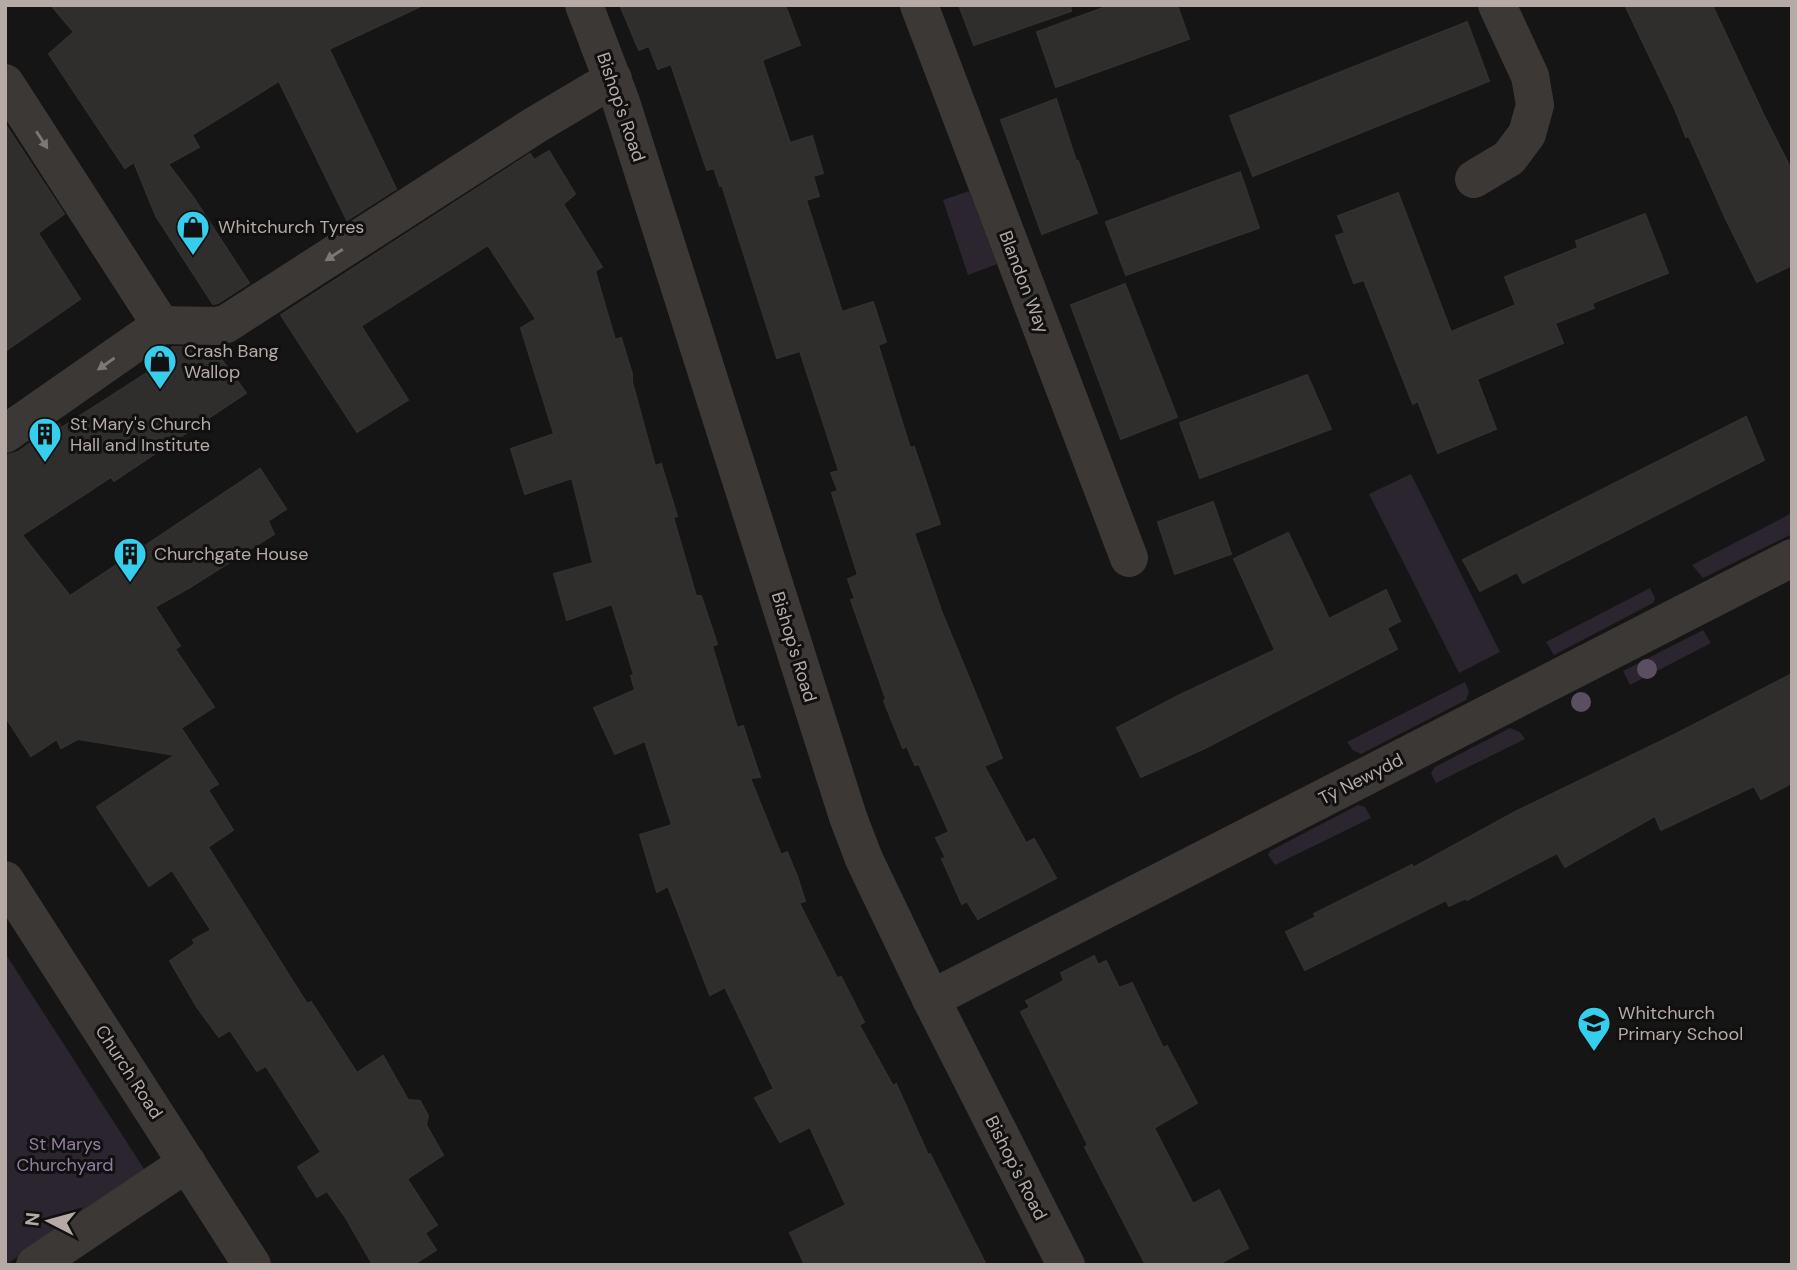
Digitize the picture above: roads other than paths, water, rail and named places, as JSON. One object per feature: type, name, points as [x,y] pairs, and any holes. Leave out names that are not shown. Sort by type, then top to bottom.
[{"type":"street","name":"Bishop's Road","points":[[584,5],[613,79],[848,817],[864,859],[931,999],[1066,1265]]},
{"type":"street","name":"Blandon Way","points":[[919,5],[1129,558]]},
{"type":"street","points":[[1474,178],[1509,158],[1527,134],[1535,105],[1530,76],[1497,5]]},
{"type":"street","points":[[5,434],[162,325],[226,324],[537,124],[613,79]]},
{"type":"street","points":[[5,83],[162,325]]},
{"type":"street","name":"Tŷ Newydd","points":[[931,999],[1792,558]]},
{"type":"street","name":"Church Road","points":[[5,880],[252,1265]]},
{"type":"street","points":[[35,1265],[187,1163]]},
{"type":"place","name":"Whitchurch Tyres","points":[[193,257]]},
{"type":"place","name":"Crash Bang Wallop","points":[[160,391]]},
{"type":"place","name":"St Mary's Church Hall and Institute","points":[[45,464]]},
{"type":"place","name":"Churchgate House","points":[[130,584]]},
{"type":"place","name":"Whitchurch Primary School","points":[[1594,1053]]},
{"type":"park label","name":"St Marys Churchyard","points":[[65,1154]]}]
